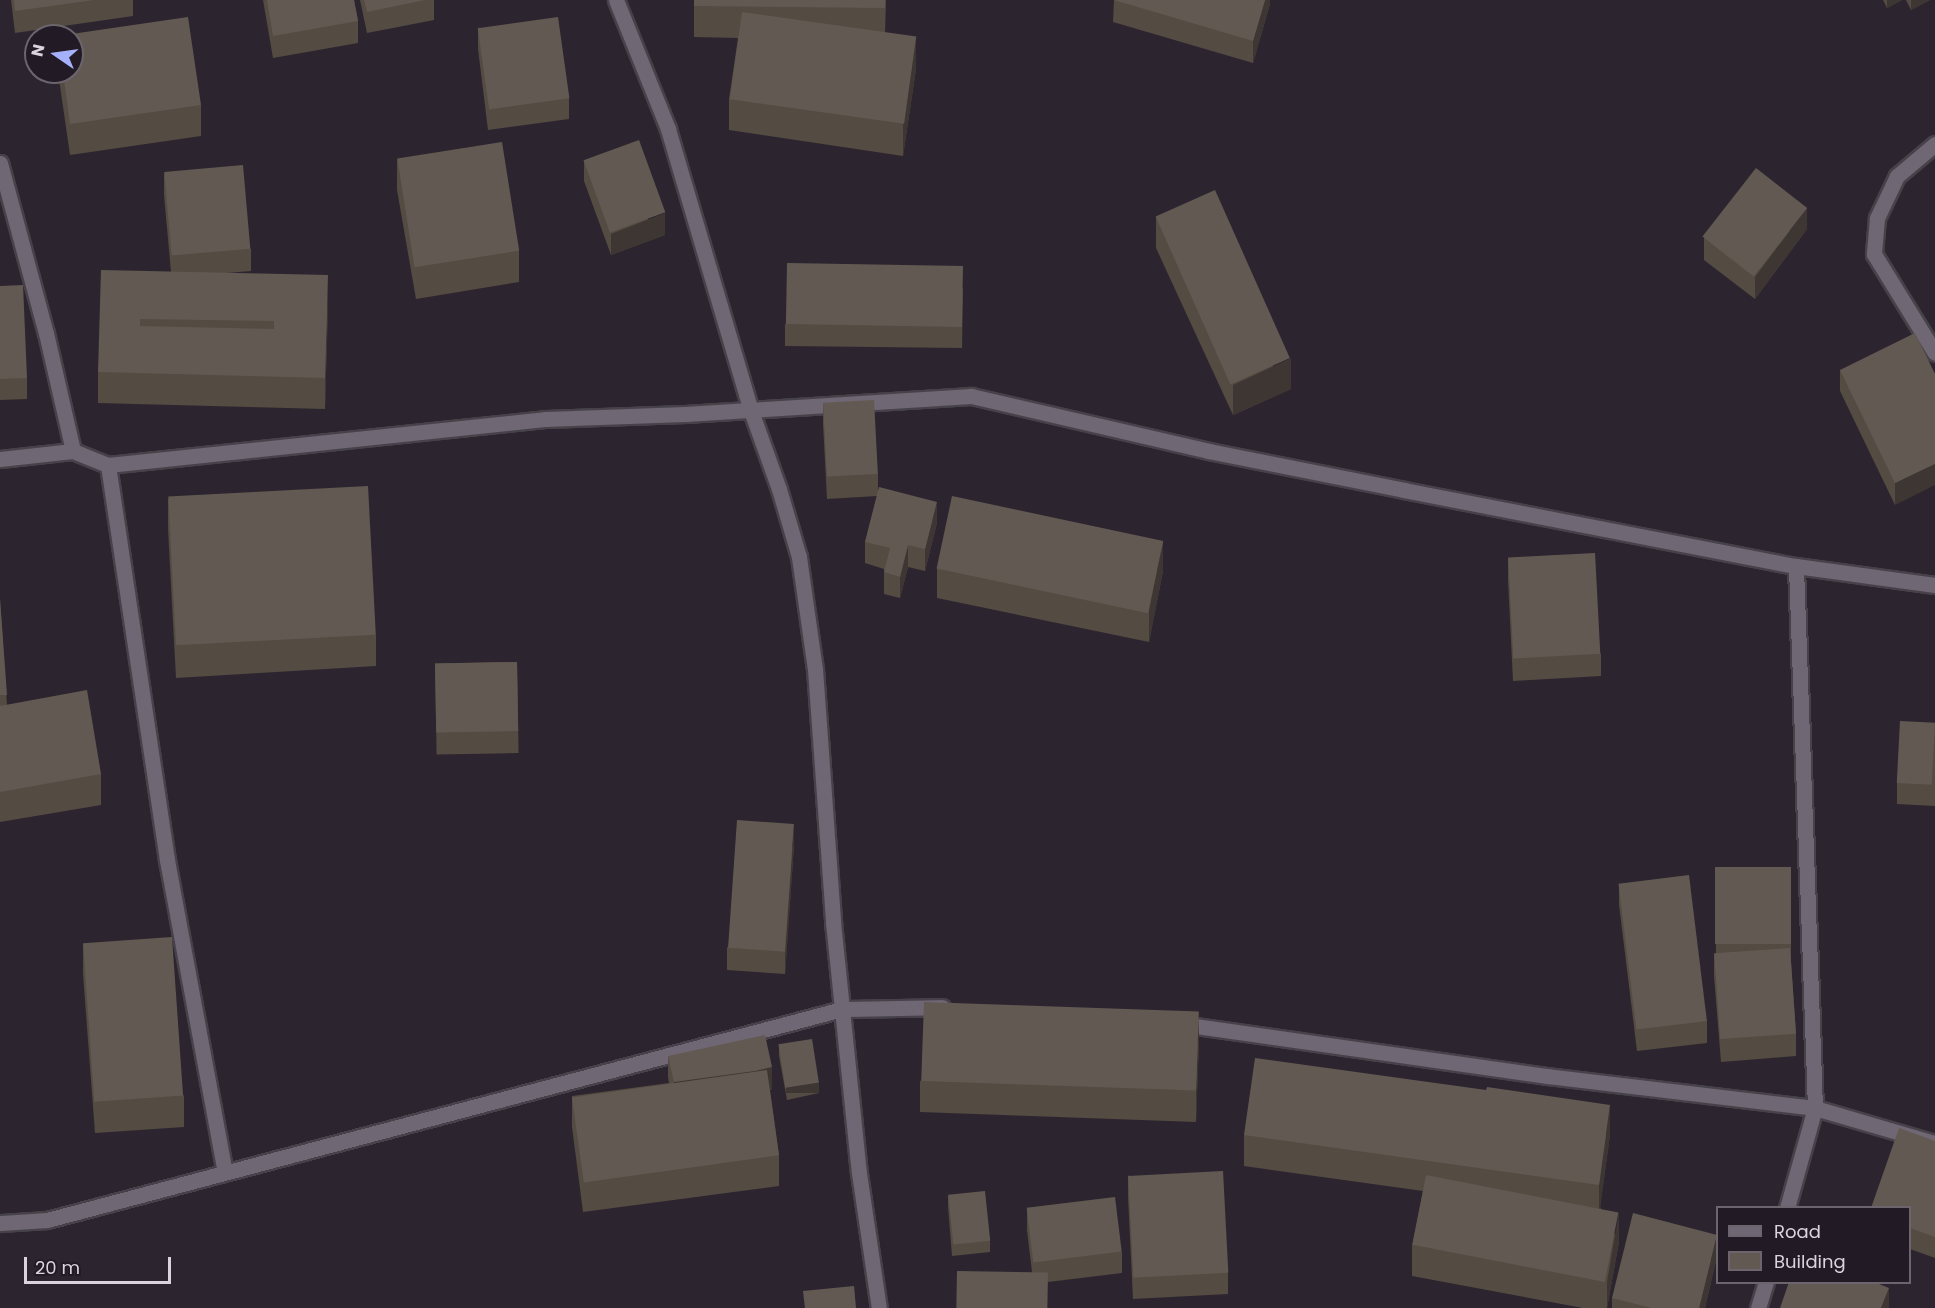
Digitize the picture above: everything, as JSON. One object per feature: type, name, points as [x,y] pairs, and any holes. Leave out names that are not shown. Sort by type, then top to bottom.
[{"type":"street","points":[[616,0],[668,129],[750,408],[779,489],[799,557],[815,669],[833,922],[859,1173],[879,1308]]},
{"type":"street","points":[[1935,144],[1896,176],[1877,219],[1874,254],[1935,353]]},
{"type":"street","points":[[0,163],[46,333],[73,451]]},
{"type":"street","points":[[0,459],[73,451],[108,465],[545,419],[685,414],[750,408],[971,396],[1220,453],[1796,566],[1935,585]]},
{"type":"street","points":[[108,465],[167,860],[225,1172]]},
{"type":"street","points":[[1788,1206],[1815,1108],[1796,566]]},
{"type":"street","points":[[0,1223],[47,1220],[842,1009],[962,1007]]},
{"type":"street","points":[[1160,1022],[1264,1034],[1546,1076],[1815,1108],[1935,1143]]},
{"type":"street","points":[[1758,1308],[1765,1284]]},
{"type":"building","points":[[14,0],[94,0],[15,11]]},
{"type":"building","points":[[267,0],[354,0],[358,21],[273,36]]},
{"type":"building","points":[[364,0],[425,0],[367,12]]},
{"type":"building","points":[[694,0],[885,0],[885,8],[694,6]]},
{"type":"building","points":[[1114,0],[1265,0],[1253,41]]},
{"type":"building","points":[[742,12],[916,36],[904,124],[730,99]]},
{"type":"building","points":[[188,17],[201,105],[70,124],[65,84],[84,84],[84,32]]},
{"type":"building","points":[[558,17],[569,98],[489,109],[478,28]]},
{"type":"building","points":[[639,140],[665,212],[610,233],[584,160]]},
{"type":"building","points":[[502,142],[519,251],[415,267],[397,159]]},
{"type":"building","points":[[243,165],[250,249],[172,256],[164,172]]},
{"type":"building","points":[[1756,168],[1807,208],[1754,277],[1702,237]]},
{"type":"building","points":[[1215,190],[1290,358],[1230,385],[1156,216]]},
{"type":"building","points":[[787,263],[963,266],[962,327],[786,324]]},
{"type":"building","points":[[101,270],[328,275],[325,378],[98,372]],"holes":[[[140,319],[274,321],[274,329],[140,326]]]},
{"type":"building","points":[[23,285],[27,378],[0,379],[0,286]]},
{"type":"building","points":[[1915,333],[1935,374],[1935,464],[1895,483],[1840,370]]},
{"type":"building","points":[[874,400],[878,474],[827,477],[823,403]]},
{"type":"building","points":[[368,486],[376,635],[176,645],[168,496]]},
{"type":"building","points":[[879,487],[937,502],[925,549],[908,545],[900,577],[884,572],[890,548],[865,542]]},
{"type":"building","points":[[952,496],[1163,541],[1148,613],[937,568]]},
{"type":"building","points":[[1595,553],[1600,654],[1513,658],[1508,558]]},
{"type":"building","points":[[0,599],[7,695],[0,695]]},
{"type":"building","points":[[517,662],[518,731],[436,732],[435,663]]},
{"type":"building","points":[[87,690],[101,774],[0,792],[0,706]]},
{"type":"building","points":[[1900,721],[1935,723],[1932,785],[1897,783]]},
{"type":"building","points":[[737,820],[794,824],[785,952],[728,948]]},
{"type":"building","points":[[1715,867],[1791,867],[1791,944],[1715,944]]},
{"type":"building","points":[[1689,875],[1707,1021],[1636,1030],[1619,884]]},
{"type":"building","points":[[172,937],[183,1096],[94,1102],[83,943]]},
{"type":"building","points":[[1790,948],[1796,1034],[1720,1039],[1714,953]]},
{"type":"building","points":[[924,1002],[1199,1012],[1196,1091],[921,1081]]},
{"type":"building","points":[[765,1035],[772,1067],[674,1082],[668,1056]]},
{"type":"building","points":[[812,1039],[819,1082],[785,1088],[778,1044]]},
{"type":"building","points":[[1255,1058],[1610,1105],[1599,1185],[1244,1135]]},
{"type":"building","points":[[767,1070],[779,1155],[584,1183],[572,1097]]},
{"type":"building","points":[[1899,1128],[1935,1141],[1935,1237],[1911,1228],[1911,1206],[1872,1206]]},
{"type":"building","points":[[1223,1171],[1228,1273],[1133,1278],[1128,1176]]},
{"type":"building","points":[[1426,1175],[1618,1212],[1605,1282],[1412,1245]]},
{"type":"building","points":[[985,1191],[990,1241],[953,1245],[948,1195]]},
{"type":"building","points":[[1115,1197],[1122,1252],[1033,1262],[1027,1208]]},
{"type":"building","points":[[1633,1213],[1716,1235],[1699,1308],[1652,1308],[1612,1298]]},
{"type":"building","points":[[957,1271],[1048,1273],[1047,1308],[956,1308]]},
{"type":"building","points":[[1788,1284],[1879,1284],[1889,1288],[1881,1308],[1780,1308]]},
{"type":"building","points":[[854,1286],[856,1308],[805,1308],[803,1291]]}]
